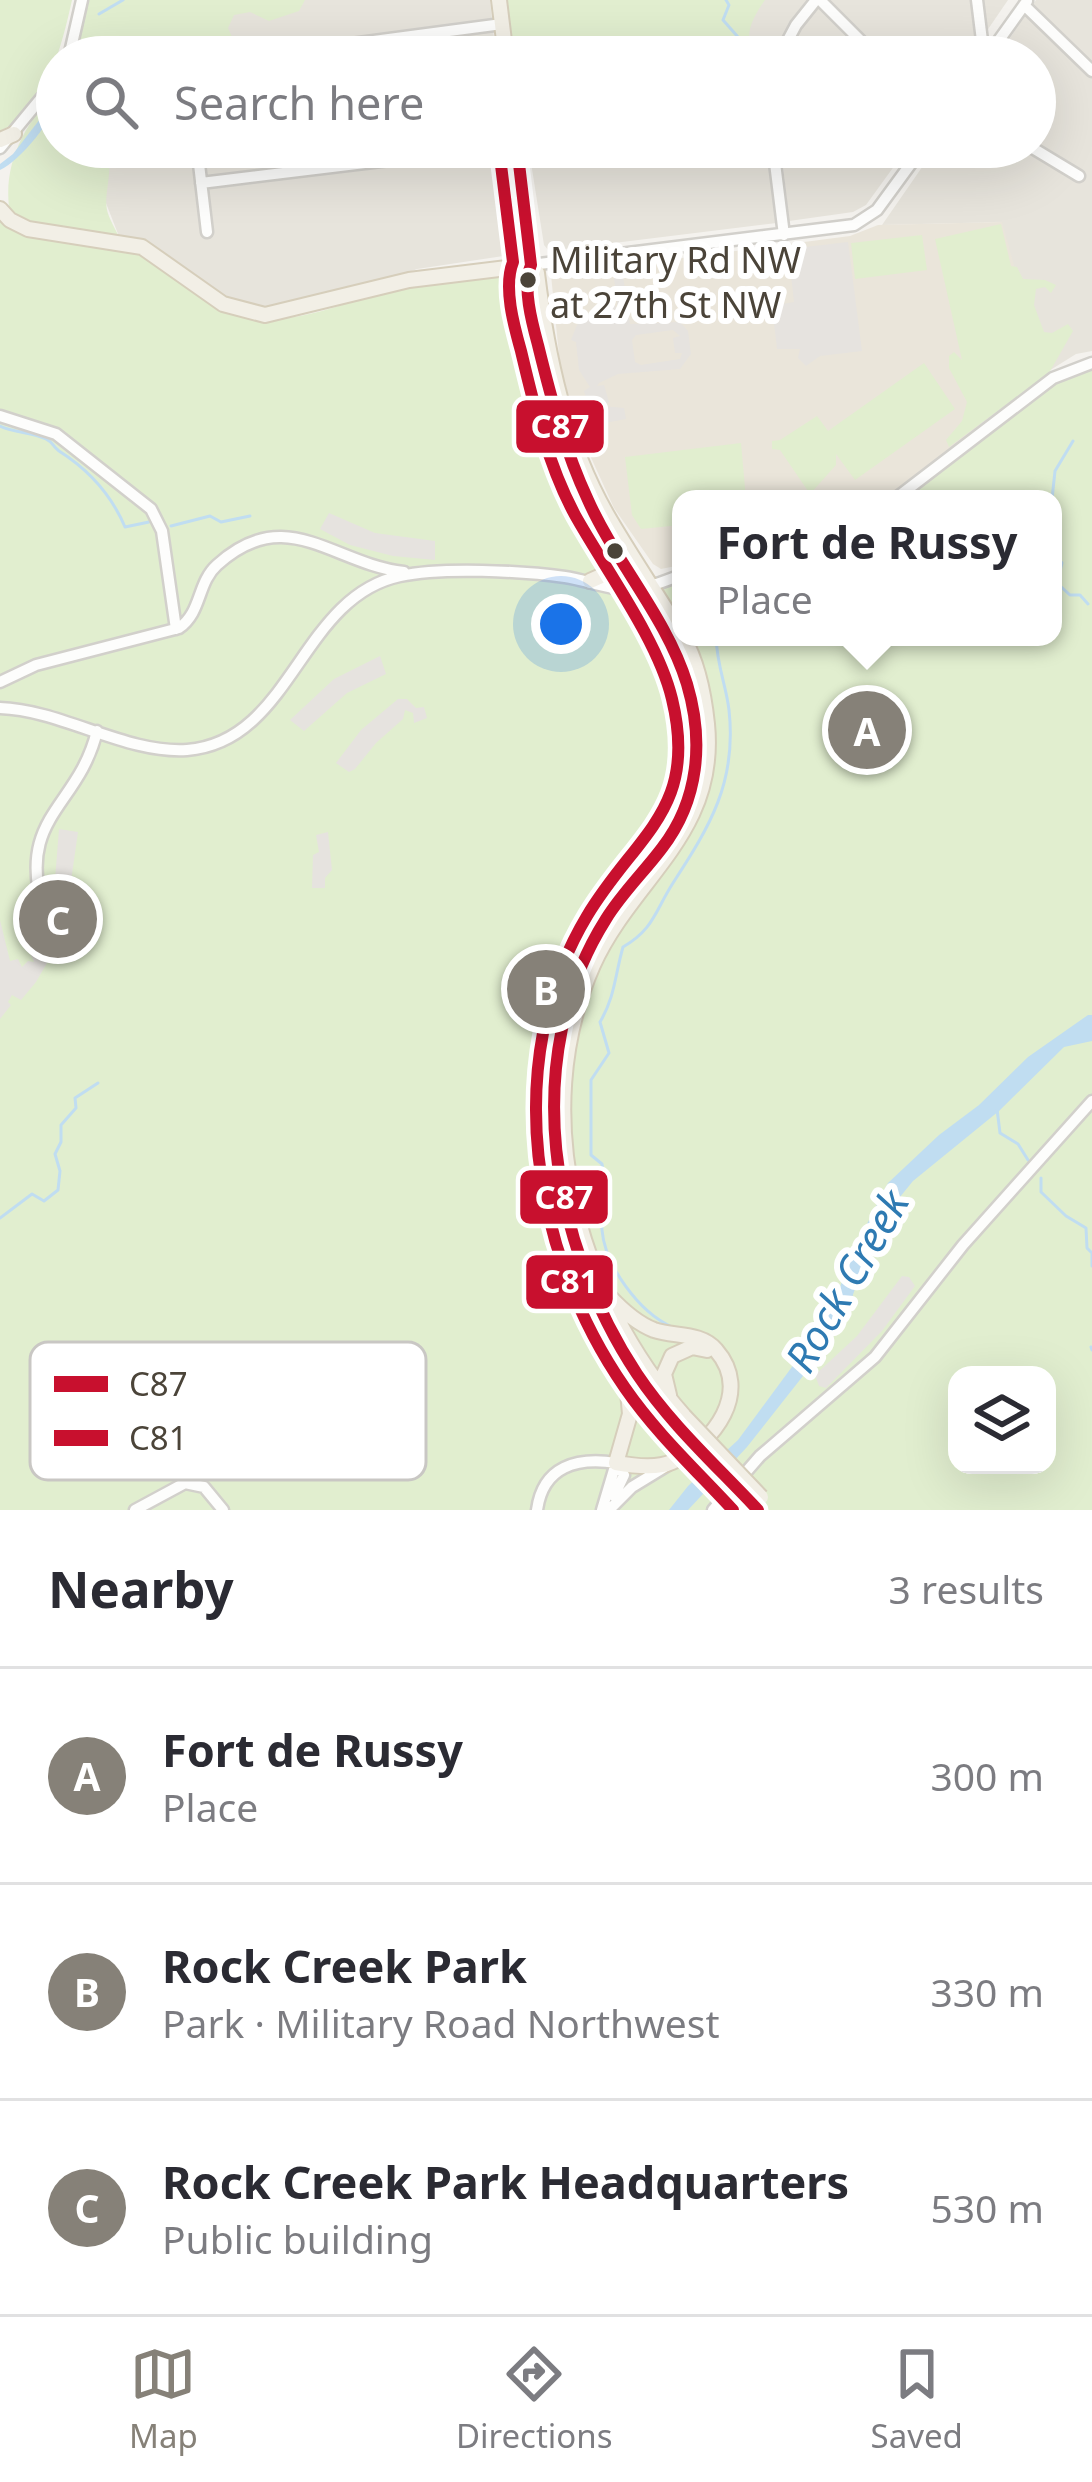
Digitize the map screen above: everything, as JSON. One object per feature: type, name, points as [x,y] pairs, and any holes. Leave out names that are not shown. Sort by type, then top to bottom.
[{"type":"main road","points":[[499,0],[503,36]]},
{"type":"main road","points":[[519,168],[531,265],[537,273],[556,378],[581,458],[691,691],[698,735],[696,770],[674,832],[609,915],[576,979],[560,1038],[554,1108],[566,1216],[586,1280],[625,1360],[630,1408],[616,1463],[672,1462],[692,1450],[726,1415],[732,1390],[722,1359],[705,1341],[654,1330],[634,1319],[599,1283]]},
{"type":"main road","points":[[0,209],[28,229],[142,248],[223,304],[265,315],[409,280],[531,265]]},
{"type":"main road","points":[[531,265],[527,274],[530,306],[546,383],[582,486],[614,550],[672,623]]},
{"type":"main road","points":[[590,581],[608,573],[614,550]]},
{"type":"main road","points":[[672,1402],[641,1362],[599,1283],[570,1176],[564,1105],[569,1040],[600,950],[677,845],[705,783],[706,712],[687,646]]},
{"type":"main road","points":[[618,1345],[757,1504],[772,1510]]},
{"type":"main road","points":[[680,1419],[664,1374],[675,1354],[698,1347],[722,1359]]},
{"type":"street","points":[[74,36],[82,0]]},
{"type":"street","points":[[790,36],[818,0],[855,36]]},
{"type":"street","points":[[977,0],[983,36]]},
{"type":"street","points":[[1002,36],[1026,3],[1092,71]]},
{"type":"street","points":[[411,36],[502,24]]},
{"type":"street","points":[[5,141],[36,104]]},
{"type":"street","points":[[1056,162],[1079,176]]},
{"type":"street","points":[[199,168],[207,232]]},
{"type":"street","points":[[201,183],[324,168]]},
{"type":"street","points":[[776,168],[784,235]]},
{"type":"street","points":[[531,265],[861,223],[877,210],[907,168]]},
{"type":"street","points":[[908,490],[1053,378],[1092,363]]},
{"type":"street","points":[[0,416],[56,434],[151,509],[162,531],[176,629]]},
{"type":"street","points":[[0,682],[36,665],[176,629],[194,614],[203,584],[214,568],[262,540],[301,537],[368,565],[417,574],[525,573],[644,587],[672,578]]},
{"type":"street","points":[[368,565],[372,587]]},
{"type":"street","points":[[1,706],[173,750],[200,748],[228,739],[258,718],[319,634],[372,587],[417,574]]},
{"type":"street","points":[[44,913],[37,885],[38,844],[50,813],[82,772],[98,731]]},
{"type":"street","points":[[713,1510],[760,1456],[866,1367],[964,1245],[1092,1102]]},
{"type":"street","points":[[537,1510],[547,1481],[562,1467],[584,1460],[616,1463],[623,1469],[623,1480],[606,1510]]},
{"type":"street","points":[[606,1510],[672,1462]]},
{"type":"street","points":[[135,1510],[185,1483],[204,1487],[223,1510]]},
{"type":"shaded area","points":[[280,0],[490,0],[494,36],[230,36],[224,25],[233,12]]},
{"type":"shaded area","points":[[763,0],[1008,0],[983,36],[743,36]]},
{"type":"shaded area","points":[[1036,0],[1092,0],[1092,351],[1076,354],[1044,374],[1001,222],[882,225],[921,168],[1056,168],[1056,36],[1011,36]]},
{"type":"shaded area","points":[[100,168],[508,168],[517,254],[417,269],[370,287],[281,310],[244,308],[120,239],[99,185]]},
{"type":"shaded area","points":[[532,168],[770,168],[777,223],[549,251],[544,245]]},
{"type":"shaded area","points":[[783,168],[893,168],[866,205],[853,212],[789,221]]},
{"type":"shaded area","points":[[1002,222],[1044,374],[897,490],[672,490],[672,567],[661,569],[653,564],[614,508],[578,429],[560,365],[551,275],[850,236],[878,225]]},
{"type":"shaded area","points":[[848,242],[862,351],[820,356],[806,366],[798,358],[800,349],[777,349],[772,306],[794,302],[788,249]]},
{"type":"shaded area","points":[[622,269],[630,324],[680,322],[688,331],[691,354],[680,369],[618,374],[599,383],[609,402],[603,406],[624,408],[626,419],[605,423],[603,416],[592,418],[584,391],[590,387],[579,370],[576,342],[571,340],[577,325],[591,312],[614,304],[618,310],[613,270]],"holes":[[[673,330],[680,336],[673,338],[675,353],[682,353],[680,359],[635,362],[632,340],[636,335]]]},
{"type":"shaded area","points":[[329,513],[375,533],[435,541],[435,560],[350,545],[320,529]]},
{"type":"shaded area","points":[[380,656],[386,674],[347,693],[304,731],[290,720],[334,679]]},
{"type":"shaded area","points":[[398,699],[424,707],[427,718],[414,723],[413,713],[405,710],[403,719],[355,769],[349,772],[336,763],[361,730]]},
{"type":"shaded area","points":[[59,829],[78,832],[70,888],[54,892]]},
{"type":"shaded area","points":[[328,832],[332,870],[325,878],[325,888],[312,888],[313,855],[319,852],[316,835]]},
{"type":"shaded area","points":[[72,919],[80,943],[45,956],[47,963],[36,982],[21,1000],[12,995],[0,1019],[0,920],[10,961],[18,959],[22,967],[34,962],[22,934]]},
{"type":"shaded area","points":[[902,1276],[915,1286],[882,1331],[826,1388],[819,1386],[815,1375],[857,1336]]},
{"type":"green space","points":[[0,0],[72,0],[62,36],[36,36],[36,99],[0,131]]},
{"type":"green space","points":[[85,0],[305,0],[299,11],[269,21],[250,12],[234,15],[228,28],[232,36],[78,36]]},
{"type":"green space","points":[[507,0],[765,0],[749,36],[511,36]]},
{"type":"green space","points":[[34,118],[36,168],[109,168],[107,210],[120,239],[11,219],[12,165]]},
{"type":"green space","points":[[0,218],[28,236],[133,250],[159,263],[219,308],[254,318],[319,312],[430,282],[506,274],[518,280],[522,326],[550,426],[579,496],[633,602],[672,585],[672,646],[1062,646],[1062,490],[913,490],[1056,380],[1092,367],[1092,1510],[0,1510]]},
{"type":"green space","points":[[1001,224],[1011,266],[1017,267],[1023,279],[1056,285],[1051,293],[1045,287],[1036,289],[1034,305],[1044,332],[1068,324],[1073,331],[1049,373],[949,447],[946,440],[962,421],[967,402],[949,368],[954,352],[962,360],[935,239]]},
{"type":"green space","points":[[922,235],[927,270],[855,279],[851,243]]},
{"type":"green space","points":[[924,363],[955,409],[855,480],[836,454],[836,465],[814,490],[807,490],[780,450],[772,449],[772,441],[817,416],[828,431]]},
{"type":"green space","points":[[741,443],[745,490],[672,490],[672,526],[641,529],[632,515],[625,457]]},
{"type":"water","points":[[36,124],[36,138],[0,170],[0,164]]},
{"type":"water","name":"Rock Creek","points":[[1092,1015],[1092,1041],[1064,1047],[999,1111],[913,1181],[891,1208],[850,1304],[814,1362],[747,1447],[688,1510],[669,1510],[738,1440],[814,1337],[888,1183],[1028,1057]]},
{"type":"waterway","points":[[99,14],[123,0]]},
{"type":"waterway","points":[[726,0],[729,5],[723,20],[737,36]]},
{"type":"waterway","points":[[0,426],[41,437],[80,466],[113,504],[125,527],[149,522]]},
{"type":"waterway","points":[[1053,490],[1055,471],[1073,441]]},
{"type":"waterway","points":[[171,526],[210,516],[221,522],[250,516]]},
{"type":"waterway","points":[[1062,588],[1088,604]]},
{"type":"waterway","points":[[672,1327],[636,1299],[617,1273],[605,1244],[602,1164],[591,1155],[591,1080],[609,1053],[600,1022],[623,947],[653,919],[709,822],[725,781],[729,710],[717,646]]},
{"type":"waterway","points":[[0,1218],[32,1194],[44,1201],[58,1190],[55,1154],[61,1125],[76,1108],[75,1098],[98,1083]]},
{"type":"waterway","points":[[997,1109],[1000,1133],[1018,1144],[1028,1160]]},
{"type":"waterway","points":[[1041,1178],[1041,1192],[1086,1228],[1087,1248],[1092,1253]]},
{"type":"waterway","points":[[1092,1254],[1092,1266]]},
{"type":"transit line","name":"C81","points":[[501,168],[513,262],[511,306],[543,435],[575,515],[655,653],[672,699],[678,737],[670,795],[643,841],[587,916],[560,972],[543,1032],[536,1094],[538,1156],[549,1218],[593,1335],[637,1405],[733,1510]]},
{"type":"transit line","name":"C87","points":[[519,168],[531,265],[529,305],[559,424],[599,523],[678,660],[692,705],[696,748],[684,810],[662,848],[606,919],[579,973],[562,1030],[554,1090],[556,1150],[566,1210],[607,1323],[637,1374],[679,1428],[758,1510]]},
{"type":"place","name":"Military Rd NW at 27th St NW","points":[[528,280]]},
{"type":"place","name":"Fort de Russy","points":[[867,730]]},
{"type":"place","name":"Rock Creek Park Headquarters","points":[[58,919]]},
{"type":"place","name":"Rock Creek Park","points":[[546,989]]}]
